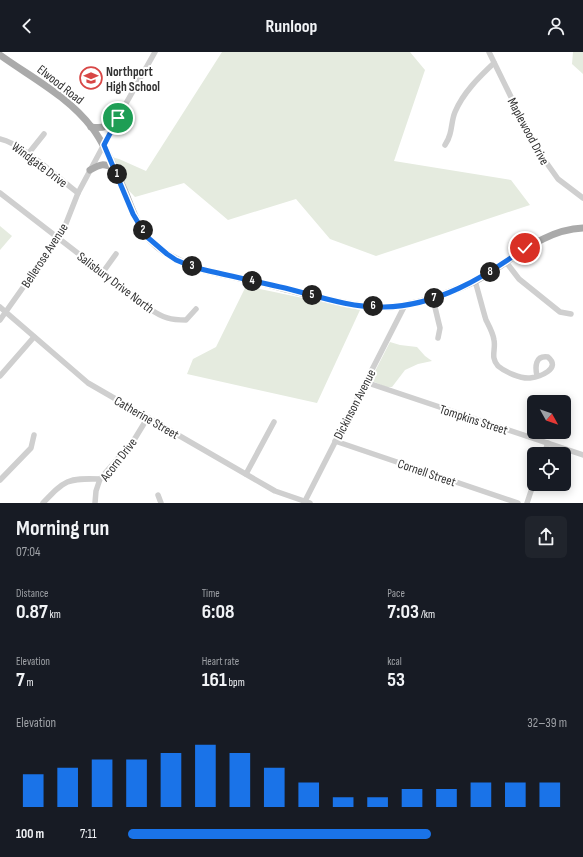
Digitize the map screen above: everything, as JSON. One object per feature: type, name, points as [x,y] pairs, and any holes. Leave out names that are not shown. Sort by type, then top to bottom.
[{"type":"main road","name":"Elwood Road","points":[[0,55],[57,93],[76,109],[91,127],[104,145],[133,214],[146,236],[161,250],[176,260],[211,272],[340,302],[383,307],[405,305],[432,299],[474,281],[539,240],[563,230],[583,228]]},
{"type":"main road","points":[[91,127],[100,129],[107,127],[118,118]]},
{"type":"main road","points":[[90,170],[100,165],[106,165],[114,168]]},
{"type":"street","name":"Bellerose Avenue","points":[[0,320],[59,238],[67,223],[78,193],[155,52]]},
{"type":"street","name":"Maplewood Drive","points":[[489,52],[536,148],[547,166],[558,179],[583,198]]},
{"type":"street","points":[[445,145],[450,135],[454,114],[459,104],[481,76],[494,63]]},
{"type":"street","points":[[28,154],[44,134]]},
{"type":"street","name":"Windgate Drive","points":[[0,139],[6,140],[28,154],[78,193]]},
{"type":"street","name":"Salisbury Drive North","points":[[0,193],[150,309],[168,319],[186,320],[196,309]]},
{"type":"street","points":[[103,272],[116,254]]},
{"type":"street","points":[[506,262],[519,280],[536,294],[560,312],[571,314]]},
{"type":"street","points":[[474,281],[485,317],[495,342],[493,354],[495,361],[505,370],[523,378],[537,376]]},
{"type":"street","points":[[432,299],[440,328],[438,338]]},
{"type":"street","name":"Dickinson Avenue","points":[[306,502],[405,305]]},
{"type":"street","name":"Catherine Street","points":[[0,307],[88,383],[275,491],[306,502]]},
{"type":"street","points":[[0,376],[34,337]]},
{"type":"street","name":"Tompkins Street","points":[[366,382],[583,455]]},
{"type":"street","name":"Acorn Drive","points":[[95,503],[96,491],[100,479],[134,440],[148,418]]},
{"type":"street","points":[[246,474],[274,422]]},
{"type":"street","points":[[0,480],[31,448],[34,435]]},
{"type":"street","name":"Cornell Street","points":[[335,442],[518,503]]},
{"type":"street","points":[[547,447],[548,443]]},
{"type":"street","points":[[43,503],[61,485],[69,480],[79,478],[100,479]]},
{"type":"street","points":[[527,503],[531,491]]},
{"type":"street","points":[[158,495],[161,503]]},
{"type":"shaded area","points":[[222,52],[410,52],[425,70],[394,161],[511,180],[530,205],[376,256],[330,239],[296,199],[228,220],[184,183],[135,197],[116,177],[104,155],[119,159],[146,171]]},
{"type":"shaded area","points":[[573,52],[583,52],[583,74],[572,64]]},
{"type":"shaded area","points":[[0,226],[12,236],[0,250]]},
{"type":"shaded area","points":[[246,286],[360,310],[317,403],[187,374],[193,359],[216,347]]},
{"type":"shaded area","points":[[390,342],[417,347],[432,361],[418,364],[405,370],[392,387],[386,387],[372,381],[371,379]]},
{"type":"place","name":"Northport High School","points":[[91,78]]},
{"type":"route","points":[[118,118],[104,145],[133,214],[146,236],[161,250],[176,260],[193,267],[340,302],[383,307],[405,305],[432,299],[452,291],[474,281],[506,262],[525,248]]}]
